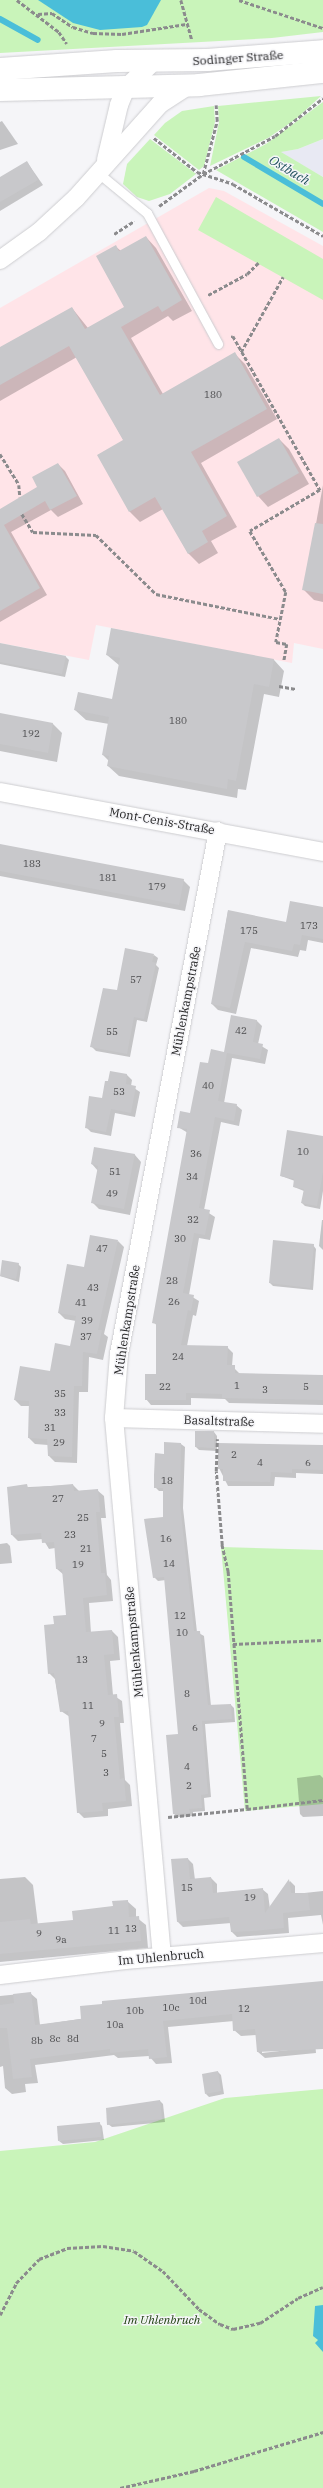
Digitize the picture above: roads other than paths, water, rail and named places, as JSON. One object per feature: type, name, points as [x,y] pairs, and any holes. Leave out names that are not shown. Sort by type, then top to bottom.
[{"type":"main road","name":"Sodinger Straße","points":[[0,69],[117,61],[152,63],[323,51]]},
{"type":"main road","name":"Sodinger Straße","points":[[0,90],[126,88],[189,85],[323,72]]},
{"type":"street","name":"Sodinger Straße","points":[[102,167],[119,105],[126,88],[152,63]]},
{"type":"street","name":"Sodinger Straße","points":[[0,260],[39,232],[76,198],[102,167],[160,104],[189,85]]},
{"type":"street","name":"Mont-Cenis-Straße","points":[[0,792],[218,831],[323,852]]},
{"type":"street","name":"Mühlenkampstraße","points":[[162,1957],[114,1418],[119,1354],[218,831]]},
{"type":"street","name":"Basaltstraße","points":[[114,1418],[323,1424]]},
{"type":"street","name":"Im Uhlenbruch","points":[[0,1975],[162,1957],[323,1943]]},
{"type":"lane","points":[[102,167],[147,213],[196,302],[222,342]]},
{"type":"water","points":[[38,0],[161,0],[147,25],[142,27],[100,30],[73,23]]},
{"type":"water","points":[[323,2305],[323,2352],[315,2343],[318,2340],[313,2336],[315,2306]]},
{"type":"waterway","name":"Ostbach","points":[[0,19],[38,40]]},
{"type":"waterway","name":"Ostbach","points":[[244,157],[323,204]]}]
